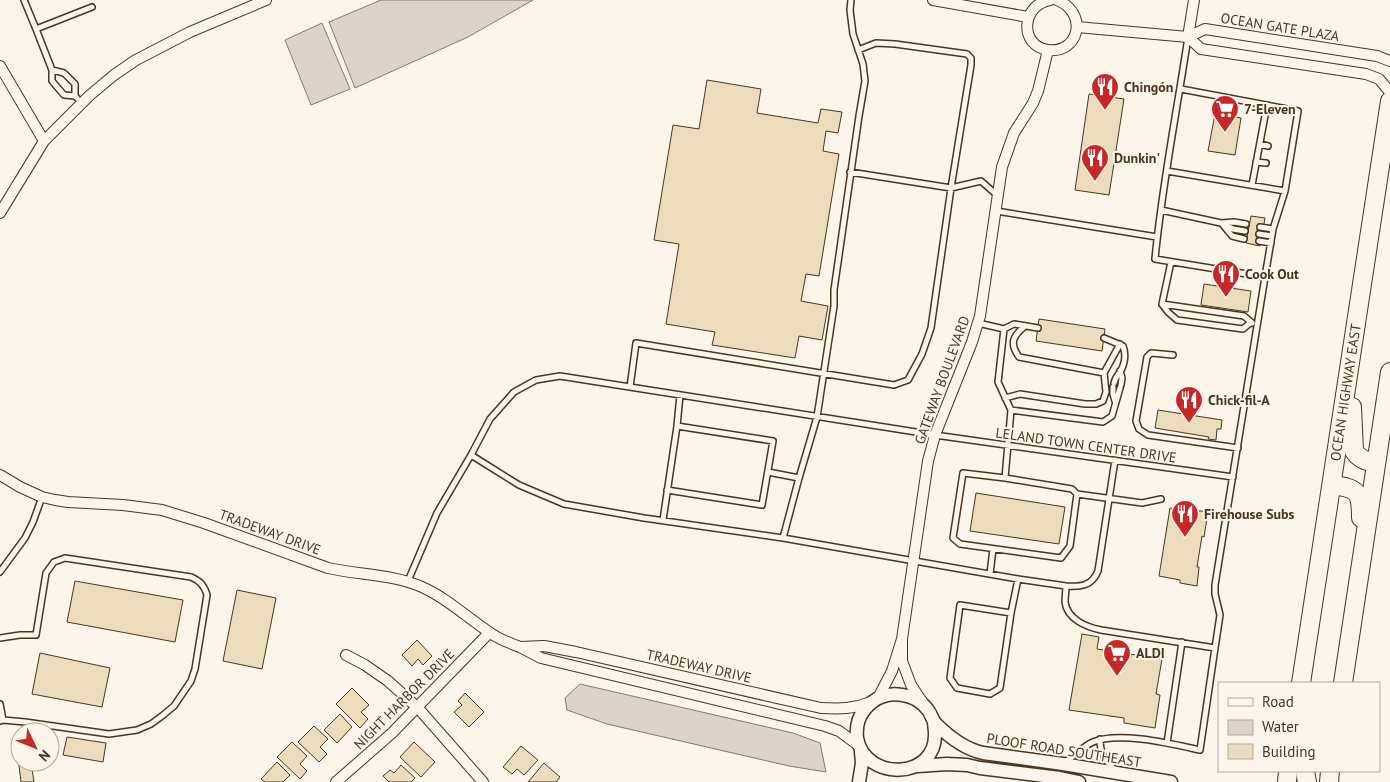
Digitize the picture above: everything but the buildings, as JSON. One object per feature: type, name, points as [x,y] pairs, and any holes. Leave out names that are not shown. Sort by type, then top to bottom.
[{"type":"highway","name":"OCEAN HIGHWAY EAST","points":[[1302,682],[1390,101]]},
{"type":"highway","points":[[1350,359],[1352,443],[1356,455],[1363,460],[1376,463]]},
{"type":"highway","points":[[1343,682],[1390,372]]},
{"type":"highway","points":[[1332,485],[1346,486],[1353,490],[1361,502],[1362,556]]},
{"type":"highway","points":[[1307,682],[1309,632]]},
{"type":"street","points":[[0,213],[44,142],[78,100],[136,60],[190,32],[266,0]]},
{"type":"street","points":[[933,0],[1028,17]]},
{"type":"street","points":[[1050,0],[1041,2],[1036,6],[1028,17],[1027,24],[1030,38],[1035,44],[1048,50],[1056,50],[1071,42],[1077,27],[1077,19],[1074,12],[1057,0]]},
{"type":"street","points":[[1194,0],[1188,36],[1201,49],[1366,74],[1379,80],[1390,92]]},
{"type":"street","name":"OCEAN GATE PLAZA","points":[[1077,27],[1188,36],[1205,29],[1377,56],[1390,61]]},
{"type":"street","name":"GATEWAY BOULEVARD","points":[[902,639],[926,472],[936,435],[978,322],[1002,167],[1014,133],[1033,103],[1038,91],[1048,50]]},
{"type":"street","points":[[1,72],[44,142]]},
{"type":"street","name":"TRADEWAY DRIVE","points":[[0,475],[42,497],[68,502],[123,505],[162,510],[204,523],[328,568],[408,581],[451,603],[489,633],[541,658],[825,726],[839,731],[860,748]]},
{"type":"street","name":"NIGHT HARBOR DRIVE","points":[[336,782],[374,750],[418,708],[489,633]]},
{"type":"street","points":[[859,782],[862,763],[856,733],[858,722],[864,711],[875,700],[892,671],[902,639]]},
{"type":"street","points":[[888,782],[918,766],[927,757],[933,746],[935,734],[931,716],[911,685],[902,661],[902,639]]},
{"type":"street","name":"TRADEWAY DRIVE","points":[[520,647],[544,646],[576,652],[821,708],[842,710],[859,707],[875,700]]},
{"type":"street","points":[[346,655],[388,681],[418,708],[482,782]]},
{"type":"street","points":[[875,700],[889,694],[911,697],[920,702],[931,716]]},
{"type":"street","name":"PLOOF ROAD SOUTHEAST","points":[[931,716],[957,742],[973,751],[1171,782]]},
{"type":"street","points":[[860,748],[869,762],[880,770],[893,773],[906,771]]},
{"type":"street","name":"PLOOF ROAD SOUTHEAST","points":[[918,766],[967,765],[1078,782]]},
{"type":"lane","points":[[24,0],[52,70],[52,81],[64,95],[78,100]]},
{"type":"lane","points":[[784,538],[817,417],[834,306],[834,290],[850,172],[865,81],[863,64],[853,34],[850,10],[852,0]]},
{"type":"lane","points":[[36,30],[92,7]]},
{"type":"lane","points":[[1188,36],[1155,259],[1265,277]]},
{"type":"lane","points":[[630,387],[636,343],[894,385],[908,380],[922,354],[931,328],[950,188],[971,65],[970,58],[967,54],[895,44],[876,43],[858,50]]},
{"type":"lane","points":[[52,70],[64,73],[75,84],[78,100]]},
{"type":"lane","points":[[1063,764],[1084,747],[1100,739],[1120,737],[1167,743],[1200,750],[1220,615],[1215,585],[1273,229],[1285,191],[1292,129],[1298,111],[1180,89]]},
{"type":"lane","points":[[1252,185],[1267,105]]},
{"type":"lane","points":[[1263,126],[1271,127]]},
{"type":"lane","points":[[1260,144],[1268,146]]},
{"type":"lane","points":[[1256,162],[1266,163]]},
{"type":"lane","points":[[1282,166],[1289,167]]},
{"type":"lane","points":[[1167,171],[1285,191]]},
{"type":"lane","points":[[850,172],[950,188],[981,181],[998,196]]},
{"type":"lane","points":[[1161,210],[1221,223],[1233,229],[1245,231]]},
{"type":"lane","points":[[996,211],[1157,237]]},
{"type":"lane","points":[[1221,223],[1234,222],[1246,224]]},
{"type":"lane","points":[[1221,223],[1232,236],[1244,239]]},
{"type":"lane","points":[[1260,227],[1273,229]]},
{"type":"lane","points":[[1259,234],[1272,236]]},
{"type":"lane","points":[[1259,241],[1271,243]]},
{"type":"lane","points":[[1170,262],[1162,304],[1177,320],[1243,329],[1250,323]]},
{"type":"lane","points":[[1162,304],[1244,316],[1250,323],[1257,324]]},
{"type":"lane","points":[[978,322],[1004,329],[1014,324],[1038,328]]},
{"type":"lane","points":[[1025,326],[1013,339],[1013,349],[1019,357],[1104,373]]},
{"type":"lane","points":[[1004,329],[998,382],[1011,410],[1005,478]]},
{"type":"lane","points":[[1104,338],[1120,344],[1125,352],[1120,371],[1115,376],[1113,394],[1116,401]]},
{"type":"lane","points":[[1005,398],[1020,394],[1096,404],[1102,401],[1106,392],[1104,373],[1120,344]]},
{"type":"lane","points":[[1173,355],[1156,352],[1151,353],[1147,357],[1136,421],[1139,429],[1148,435],[1238,448]]},
{"type":"lane","points":[[1011,410],[1103,422],[1112,416],[1121,386],[1122,378],[1120,371]]},
{"type":"lane","name":"LELAND TOWN CENTER DRIVE","points":[[408,581],[437,513],[490,419],[514,392],[536,380],[560,376],[936,435],[1233,477]]},
{"type":"lane","points":[[663,520],[680,395]]},
{"type":"lane","points":[[668,490],[762,505],[773,441],[677,426]]},
{"type":"lane","points":[[471,455],[519,485],[564,504],[784,538],[1018,579],[1076,587],[1085,586],[1091,582],[1098,571],[1115,460]]},
{"type":"lane","points":[[768,472],[799,478]]},
{"type":"lane","points":[[1077,494],[1070,546],[1061,558],[960,544],[953,538],[963,472],[1072,489],[1077,494],[1142,503],[1161,499]]},
{"type":"lane","points":[[0,572],[25,538],[42,497]]},
{"type":"lane","points":[[990,574],[993,548]]},
{"type":"lane","points":[[0,638],[36,635],[46,573],[54,562],[65,558],[191,577],[205,587],[207,595],[195,669],[191,681],[174,706],[150,724],[137,730],[109,734],[25,722],[1,721],[0,704]]},
{"type":"lane","points":[[1011,613],[960,605],[950,678],[956,688],[990,694],[1000,688],[1018,579]]},
{"type":"lane","points":[[1066,586],[1065,602],[1067,610],[1084,625],[1101,630],[1215,648]]},
{"type":"lane","points":[[1167,743],[1182,642]]},
{"type":"lane","points":[[1100,739],[1102,755],[1119,774]]},
{"type":"water","points":[[381,0],[533,0],[468,37],[355,88],[329,22]]},
{"type":"water","points":[[322,23],[350,89],[311,105],[285,40]]},
{"type":"water","points":[[580,684],[793,733],[820,743],[826,772],[789,766],[607,724],[567,710],[565,698]]},
{"type":"place","name":"Chingón","points":[[1105,111]]},
{"type":"place","name":"7-Eleven","points":[[1225,133]]},
{"type":"place","name":"Dunkin'","points":[[1095,182]]},
{"type":"place","name":"Cook Out","points":[[1226,298]]},
{"type":"place","name":"Chick-fil-A","points":[[1189,424]]},
{"type":"place","name":"Firehouse Subs","points":[[1185,538]]},
{"type":"place","name":"ALDI","points":[[1117,677]]}]
